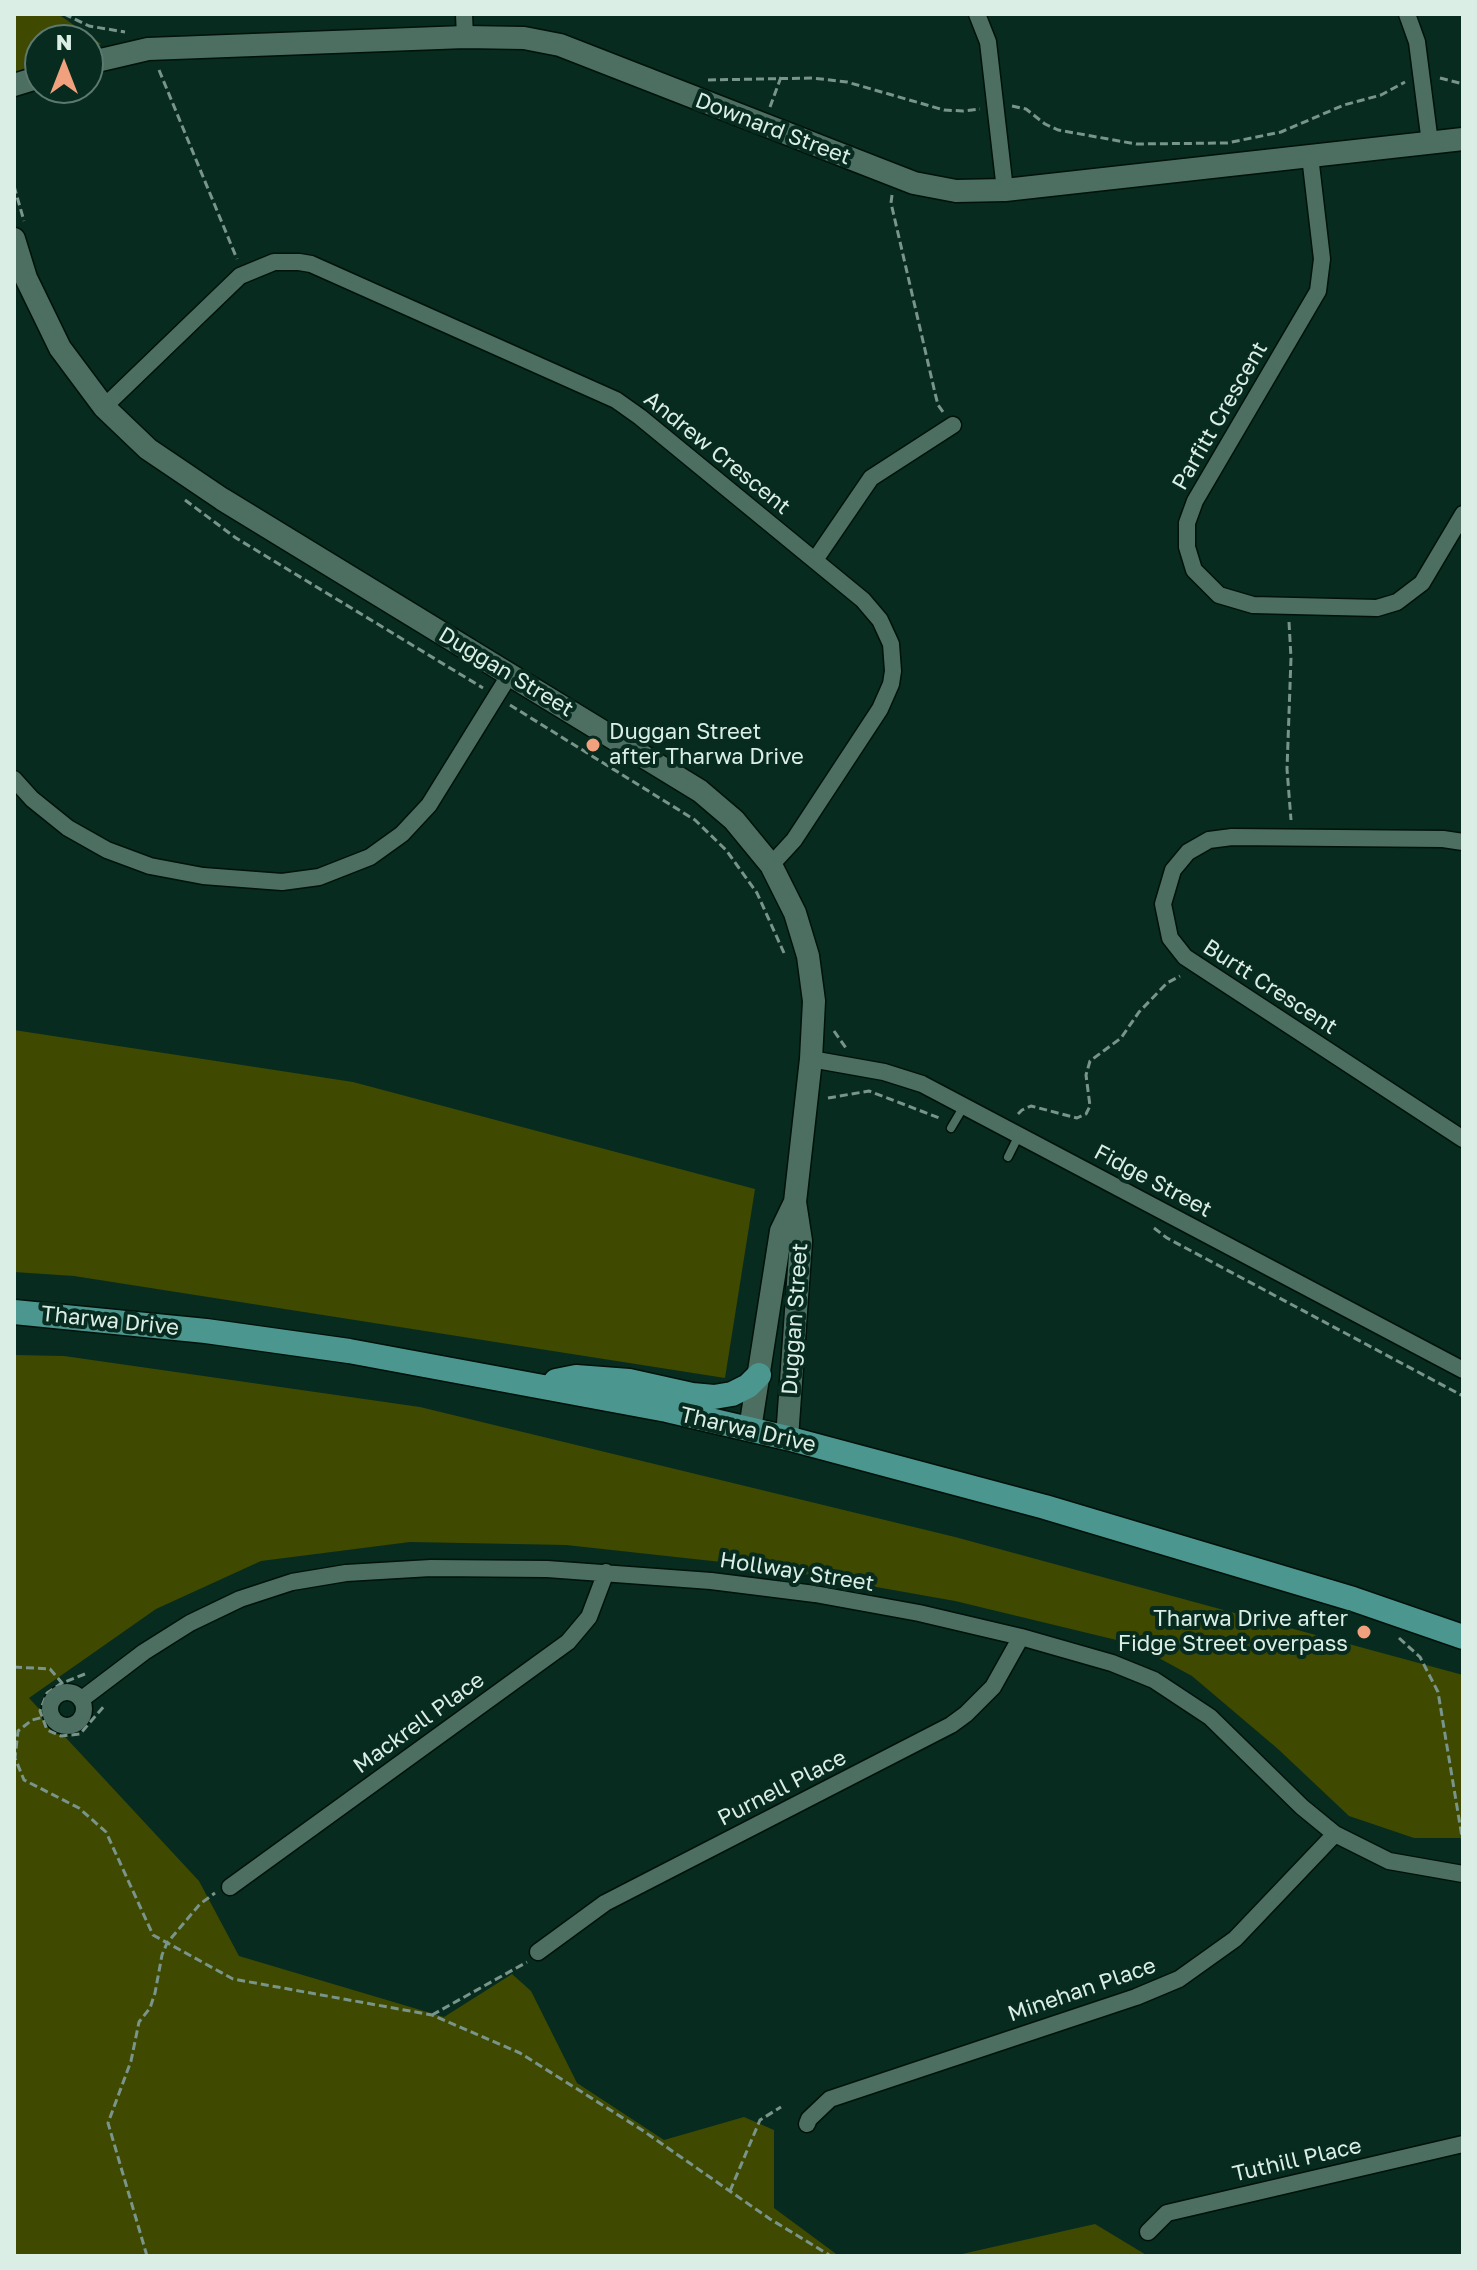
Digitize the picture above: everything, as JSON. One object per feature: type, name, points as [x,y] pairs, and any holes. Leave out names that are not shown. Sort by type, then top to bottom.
[{"type":"main road","name":"Tharwa Drive","points":[[14,1312],[349,1351],[667,1410],[787,1438],[1192,1549],[1363,1602],[1463,1637]]},
{"type":"main road","points":[[530,1385],[576,1377],[629,1381],[714,1397],[732,1394],[748,1386],[759,1375]]},
{"type":"street","points":[[464,14],[465,37]]},
{"type":"street","points":[[977,14],[988,42],[1005,190]]},
{"type":"street","points":[[1407,14],[1417,42],[1430,143]]},
{"type":"street","name":"Downard Street","points":[[104,59],[148,49],[465,37],[524,38],[560,45],[914,183],[956,191],[1005,190],[1463,139]]},
{"type":"street","name":"Parfitt Crescent","points":[[1310,156],[1322,259],[1318,291],[1195,501],[1187,523],[1187,547],[1194,570],[1210,587],[1230,600],[1253,605],[1377,608],[1397,602],[1422,583],[1463,514]]},
{"type":"street","name":"Duggan Street","points":[[20,232],[20,281],[60,348],[124,429],[172,468],[700,791],[734,820],[771,865],[795,913],[808,956],[814,1001],[811,1059],[795,1202],[801,1241],[787,1438]]},
{"type":"street","name":"Andrew Crescent","points":[[104,407],[244,274],[274,262],[311,264],[616,400],[863,600],[880,620],[891,644],[891,684],[880,709],[794,840],[771,865]]},
{"type":"street","points":[[815,560],[871,478],[953,425]]},
{"type":"street","points":[[14,779],[32,799],[68,828],[107,850],[150,866],[203,876],[282,882],[319,877],[370,857],[402,834],[429,805],[510,674]]},
{"type":"street","name":"Burtt Crescent","points":[[1463,842],[1443,839],[1232,837],[1209,840],[1188,852],[1173,870],[1164,892],[1163,904],[1170,938],[1185,957],[1463,1139]]},
{"type":"street","name":"Fidge Street","points":[[811,1059],[884,1072],[922,1084],[1463,1370]]},
{"type":"street","name":"Duggan Street","points":[[750,1429],[781,1231],[795,1202]]},
{"type":"street","name":"Hollway Street","points":[[46,1716],[64,1727],[78,1724],[85,1712],[82,1699],[144,1652],[190,1623],[240,1599],[292,1582],[346,1573],[431,1568],[606,1572],[711,1581],[815,1594],[919,1613],[1112,1663],[1174,1691],[1210,1717],[1302,1807],[1335,1834],[1389,1861],[1463,1874]]},
{"type":"street","name":"Mackrell Place","points":[[224,1889],[568,1642],[589,1617],[606,1572]]},
{"type":"street","name":"Purnell Place","points":[[538,1952],[605,1903],[951,1725],[993,1687],[1021,1637]]},
{"type":"street","points":[[46,1716],[52,1701],[63,1688],[82,1699]]},
{"type":"street","name":"Minehan Place","points":[[807,2124],[830,2099],[1136,1997],[1179,1979],[1235,1939],[1335,1834]]},
{"type":"street","name":"Tuthill Place","points":[[1148,2232],[1167,2213],[1463,2144]]},
{"type":"lane","points":[[953,1125],[964,1106]]},
{"type":"lane","points":[[1008,1157],[1015,1132]]},
{"type":"path","points":[[156,63],[244,274]]},
{"type":"path","points":[[1433,76],[1463,84]]},
{"type":"path","points":[[705,80],[812,78],[847,82],[944,110],[963,111],[1005,105],[1026,109],[1058,130],[1136,144],[1227,143],[1281,132],[1344,105],[1381,95],[1410,80]]},
{"type":"path","points":[[14,186],[20,232]]},
{"type":"path","points":[[892,192],[891,203],[935,393]]},
{"type":"path","points":[[177,495],[236,538],[695,820],[726,850],[757,893],[787,959]]},
{"type":"path","points":[[1290,631],[1287,769],[1290,809]]},
{"type":"path","points":[[1015,1132],[1022,1110],[1031,1106],[1077,1118],[1086,1114],[1090,1106],[1086,1075],[1090,1061],[1121,1038],[1139,1012],[1167,983]]},
{"type":"path","points":[[834,1030],[846,1048],[857,1054]]},
{"type":"path","points":[[807,1094],[830,1098],[869,1091],[953,1125]]},
{"type":"path","points":[[1146,1221],[1167,1238],[1463,1396]]},
{"type":"path","points":[[1400,1638],[1420,1657],[1438,1692],[1463,1843]]},
{"type":"path","points":[[14,1667],[50,1669],[63,1688]]},
{"type":"path","points":[[86,1674],[63,1688],[47,1693],[40,1711],[46,1716],[47,1730],[61,1736],[80,1734],[112,1696]]},
{"type":"path","points":[[46,1716],[32,1720],[18,1731],[15,1758],[24,1780],[79,1808],[106,1832],[153,1935],[233,1979],[432,2015],[520,2053],[831,2256]]},
{"type":"path","points":[[147,2256],[108,2123],[131,2061],[139,2022],[150,2008],[155,1993],[167,1943],[200,1904],[224,1889]]},
{"type":"path","points":[[432,2015],[524,1965],[538,1952]]},
{"type":"path","points":[[730,2191],[760,2120],[781,2107]]},
{"type":"green space","points":[[14,14],[58,14],[72,24],[24,24],[24,73],[14,77]]},
{"type":"green space","points":[[14,1030],[353,1082],[755,1189],[725,1378],[74,1276],[14,1272]]},
{"type":"green space","points":[[14,1355],[64,1356],[420,1407],[955,1537],[1463,1675],[1463,1838],[1414,1838],[1349,1816],[1278,1749],[1192,1676],[1133,1644],[955,1601],[758,1566],[566,1545],[410,1542],[261,1561],[156,1609],[29,1698],[199,1881],[239,1956],[444,2017],[512,1974],[531,1991],[577,2083],[664,2140],[744,2117],[774,2130],[774,2208],[839,2256],[14,2256]]},
{"type":"green space","points":[[1095,2224],[1148,2256],[953,2256]]},
{"type":"place","name":"Duggan Street after Tharwa Drive","points":[[593,745]]},
{"type":"place","name":"Tharwa Drive after Fidge Street overpass","points":[[1364,1632]]}]
